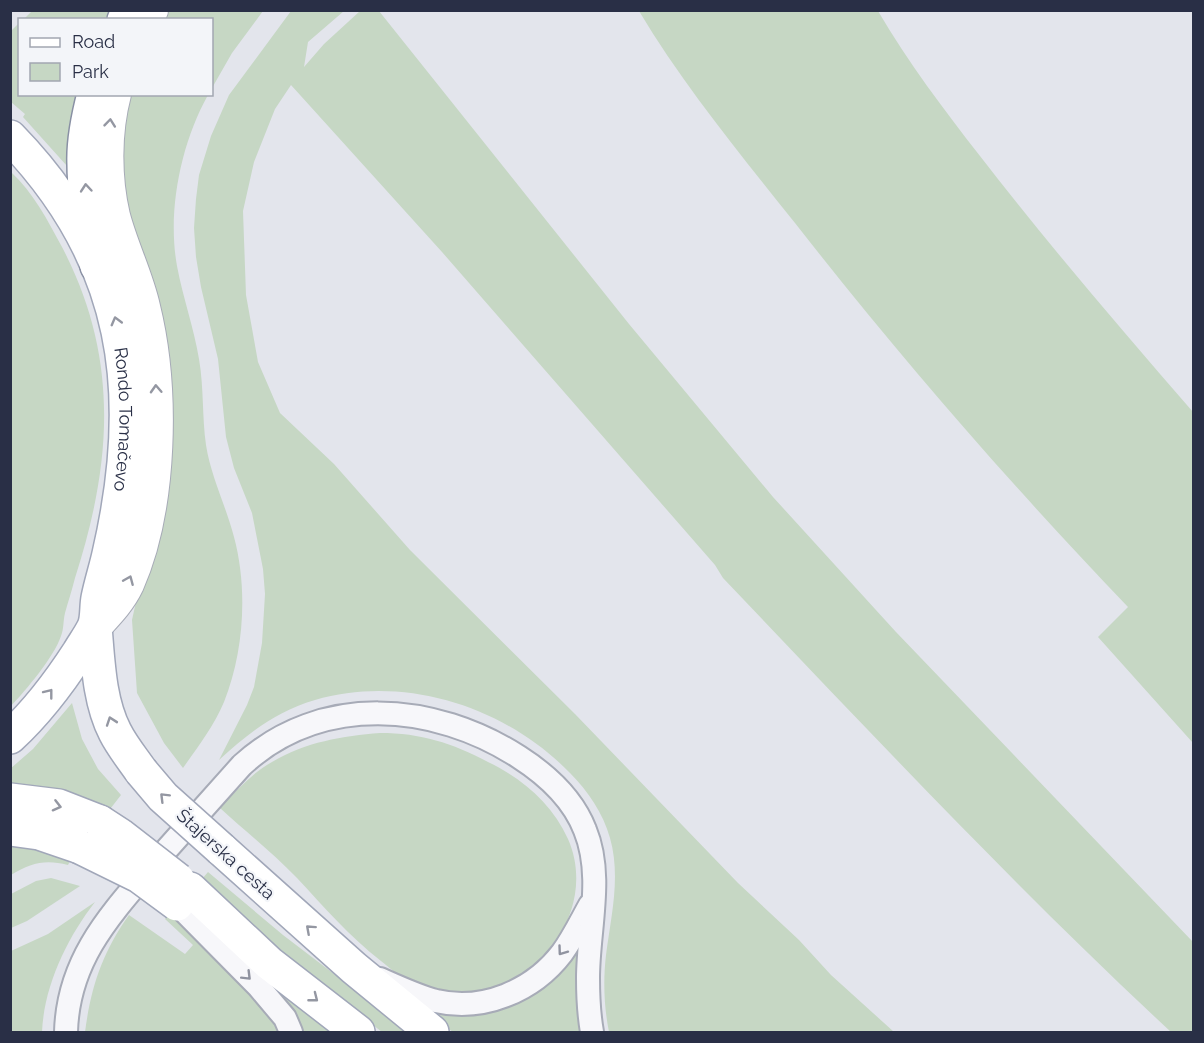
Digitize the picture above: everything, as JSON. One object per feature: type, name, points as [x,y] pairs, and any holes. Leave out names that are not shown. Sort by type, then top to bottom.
[{"type":"main road","points":[[94,96],[87,124],[83,163],[97,266]]},
{"type":"main road","name":"Rondo Tomačevo","points":[[10,137],[53,187],[79,227],[97,266],[119,331],[128,404],[120,503],[98,599],[95,627],[63,676],[28,720],[10,737]]},
{"type":"main road","name":"Štajerska cesta","points":[[95,627],[100,678],[114,730],[141,771],[163,797],[354,968],[432,1032]]},
{"type":"main road","points":[[10,800],[59,806],[90,835]]},
{"type":"main road","points":[[10,829],[39,833],[90,835],[142,851],[183,896],[358,1032]]},
{"type":"street","points":[[95,627],[114,607],[127,586],[139,554],[150,501],[157,441],[156,380],[149,327],[138,284],[114,216],[110,186],[109,137],[115,96]]},
{"type":"street","points":[[66,1032],[69,999],[78,970],[91,943],[115,910],[242,765],[259,749],[286,733],[322,721],[387,713],[429,717],[470,730],[499,745],[528,762],[564,795],[578,813],[586,831],[593,865],[588,977],[592,1032]]},
{"type":"street","points":[[183,896],[285,1018],[291,1032]]},
{"type":"street","points":[[354,968],[438,1001],[487,1002],[514,992],[541,975],[562,952],[592,901]]},
{"type":"green space","points":[[32,11],[116,11],[112,18],[25,18]]},
{"type":"green space","points":[[166,11],[263,11],[232,53],[213,86],[213,18],[162,18]]},
{"type":"green space","points":[[291,11],[344,11],[308,42],[304,67],[324,44],[360,11],[379,11],[629,324],[773,497],[896,632],[1193,942],[1193,1032],[1171,1032],[1056,922],[723,578],[715,565],[442,252],[291,85],[275,109],[254,162],[243,211],[246,295],[258,362],[280,413],[334,464],[410,550],[575,714],[738,883],[799,940],[831,975],[894,1032],[609,1032],[604,974],[615,867],[607,829],[594,803],[570,773],[516,730],[485,714],[452,702],[418,694],[384,691],[349,693],[315,700],[287,710],[241,740],[219,760],[254,687],[262,643],[265,594],[263,569],[252,513],[234,468],[226,437],[218,359],[196,257],[194,228],[196,199],[199,175],[211,136],[229,95]]},
{"type":"green space","points":[[639,11],[878,11],[927,85],[1006,189],[1193,412],[1193,743],[1098,637],[1128,607],[999,467],[874,322],[713,119],[656,39]]},
{"type":"green space","points":[[18,24],[18,96],[82,96],[70,166],[67,166],[23,117],[25,114],[11,102],[10,32]]},
{"type":"green space","points":[[127,96],[208,96],[190,134],[179,178],[175,200],[174,245],[179,278],[199,359],[208,457],[231,525],[238,557],[242,620],[236,662],[224,702],[210,728],[183,768],[164,743],[137,693],[132,620],[158,502],[137,254],[117,152]]},
{"type":"green space","points":[[11,172],[26,188],[46,217],[81,288],[94,329],[101,370],[104,411],[97,493],[65,613],[62,633],[46,663],[11,706]]},
{"type":"green space","points":[[72,703],[82,739],[98,769],[121,795],[107,813],[11,789],[10,769],[33,749]]},
{"type":"green space","points":[[395,733],[436,740],[462,749],[501,769],[513,776],[545,804],[568,839],[575,863],[576,887],[571,911],[561,933],[547,953],[529,970],[508,982],[485,990],[458,993],[432,990],[405,979],[358,942],[288,869],[220,808],[251,777],[285,755],[324,741]]},
{"type":"green space","points":[[11,845],[27,846],[71,859],[68,865],[52,862],[38,863],[11,875]]},
{"type":"green space","points":[[208,872],[283,935],[410,1032],[382,1032],[196,886]]},
{"type":"green space","points":[[51,878],[80,886],[27,921],[11,928],[11,894],[36,881]]},
{"type":"green space","points":[[95,902],[66,947],[52,980],[42,1032],[11,1032],[11,951],[48,934]]},
{"type":"green space","points":[[169,914],[245,984],[281,1032],[85,1032],[99,971],[129,915],[185,954],[193,945],[165,919]]},
{"type":"green space","points":[[579,952],[582,1032],[453,1032],[432,1017],[432,1012],[450,1014]]},
{"type":"green space","points":[[277,988],[338,1032],[304,1032]]}]
